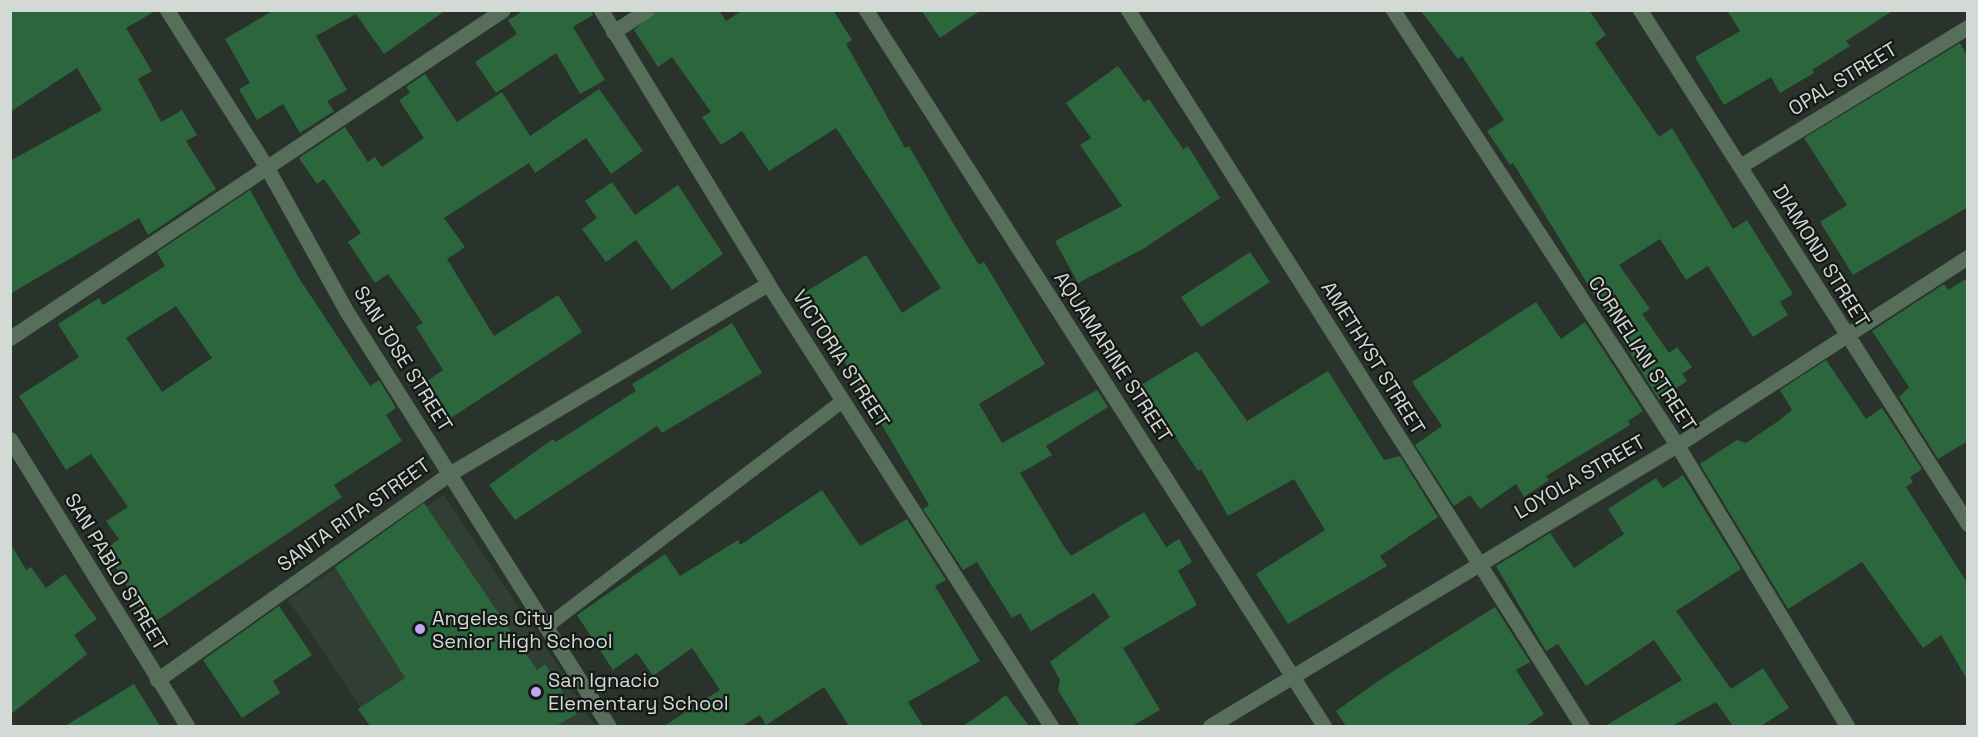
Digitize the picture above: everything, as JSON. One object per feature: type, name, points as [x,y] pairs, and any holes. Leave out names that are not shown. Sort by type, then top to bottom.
[{"type":"street","name":"SAN JOSE STREET","points":[[167,10],[266,166],[347,312],[609,726]]},
{"type":"street","points":[[10,338],[503,10]]},
{"type":"street","name":"VICTORIA STREET","points":[[601,10],[768,284],[1051,726]]},
{"type":"street","points":[[613,32],[647,10]]},
{"type":"street","name":"AQUAMARINE STREET","points":[[866,10],[1324,726]]},
{"type":"street","name":"AMETHYST STREET","points":[[1128,10],[1582,726]]},
{"type":"street","name":"CORNELIAN STREET","points":[[1393,10],[1677,445],[1847,726]]},
{"type":"street","name":"DIAMOND STREET","points":[[1646,13],[1847,337],[1965,515]]},
{"type":"street","name":"OPAL STREET","points":[[1740,166],[1968,27]]},
{"type":"street","name":"LOYOLA STREET","points":[[1210,726],[1293,678],[1477,562],[1677,445],[1968,257]]},
{"type":"street","name":"SANTA RITA STREET","points":[[158,680],[449,474],[768,284]]},
{"type":"street","name":"SAN PABLO STREET","points":[[10,440],[187,726]]},
{"type":"lane","points":[[546,627],[843,401]]},
{"type":"shaded area","name":"Angeles City Senior High School","points":[[444,495],[553,658],[595,726],[373,726],[288,600]]},
{"type":"building","points":[[10,10],[157,10],[126,28],[152,71],[138,79],[161,122],[182,110],[197,135],[186,141],[216,189],[148,235],[139,218],[10,294],[10,161],[102,110],[77,68],[10,112]]},
{"type":"building","points":[[274,10],[446,10],[384,54],[356,14],[316,36],[347,90],[327,101],[334,111],[300,133],[283,104],[257,120],[239,89],[250,83],[225,39]]},
{"type":"building","points":[[525,10],[591,10],[593,15],[573,27],[605,80],[580,94],[556,53],[496,93],[475,62],[517,34],[508,20]]},
{"type":"building","points":[[657,10],[719,10],[726,21],[743,10],[833,10],[852,40],[846,44],[905,148],[909,146],[979,265],[984,262],[1045,364],[979,404],[1002,443],[1097,390],[1108,407],[1046,446],[1052,455],[1020,473],[1065,548],[1071,556],[1144,512],[1166,547],[1179,539],[1192,562],[1178,571],[1197,605],[1123,648],[1160,710],[1132,726],[1080,726],[1058,690],[1060,680],[1050,662],[1110,617],[1094,593],[1031,631],[1020,613],[1012,618],[977,562],[963,570],[923,509],[929,505],[804,293],[866,255],[902,313],[941,288],[836,128],[769,171],[742,131],[721,145],[702,117],[711,112],[672,57],[658,67],[634,30]]},
{"type":"building","points":[[921,10],[981,10],[940,38]]},
{"type":"building","points":[[1420,10],[1589,10],[1606,35],[1595,43],[1659,137],[1672,128],[1733,229],[1747,220],[1793,294],[1780,302],[1788,315],[1753,337],[1708,266],[1686,280],[1660,239],[1619,265],[1650,309],[1642,314],[1669,353],[1677,347],[1692,367],[1682,374],[1687,381],[1659,400],[1513,163],[1510,165],[1487,131],[1504,120],[1462,56],[1458,59]]},
{"type":"building","points":[[1727,10],[1894,10],[1846,41],[1850,46],[1812,70],[1814,73],[1780,93],[1771,77],[1724,105],[1695,57],[1740,31]]},
{"type":"building","points":[[1960,43],[1968,58],[1968,207],[1853,275],[1820,222],[1847,205],[1804,138]]},
{"type":"building","points":[[1118,66],[1144,102],[1149,99],[1183,149],[1188,146],[1220,198],[1143,249],[1078,283],[1055,241],[1122,206],[1080,145],[1091,138],[1066,103]]},
{"type":"building","points":[[425,74],[457,122],[502,92],[530,136],[599,89],[643,151],[611,174],[586,138],[535,173],[529,163],[444,218],[465,247],[447,259],[494,336],[558,295],[582,332],[451,418],[427,381],[443,370],[416,327],[423,323],[388,274],[375,283],[348,242],[361,233],[324,179],[317,184],[299,158],[345,127],[368,162],[375,157],[382,167],[424,138],[399,100],[410,93],[406,87]]},
{"type":"building","points":[[612,182],[635,215],[678,185],[723,254],[672,290],[636,240],[606,262],[582,229],[597,218],[585,201]]},
{"type":"building","points":[[250,190],[299,278],[370,386],[379,380],[396,408],[386,415],[402,441],[334,485],[342,497],[150,625],[105,549],[119,539],[106,521],[128,507],[91,454],[66,470],[19,396],[79,357],[58,324],[99,298],[103,305],[165,266],[157,252]],"holes":[[[176,306],[212,358],[162,392],[126,338]]]},
{"type":"building","points":[[1250,252],[1270,282],[1201,327],[1181,297]]},
{"type":"building","points":[[1968,278],[1968,441],[1938,459],[1899,397],[1909,387],[1872,331],[1944,284],[1948,290]]},
{"type":"building","points":[[1536,302],[1561,339],[1585,322],[1643,411],[1628,421],[1630,425],[1546,476],[1549,480],[1524,497],[1516,484],[1480,509],[1470,495],[1454,506],[1415,445],[1442,426],[1412,382]]},
{"type":"building","points":[[732,323],[762,373],[662,433],[657,426],[515,520],[489,485],[553,439],[556,442],[636,391],[632,384]]},
{"type":"building","points":[[1197,351],[1247,421],[1328,371],[1384,460],[1400,456],[1438,517],[1380,556],[1387,566],[1288,624],[1256,574],[1325,530],[1294,479],[1228,516],[1201,469],[1198,471],[1141,385]]},
{"type":"building","points":[[1826,360],[1866,419],[1882,408],[1922,469],[1910,477],[1913,482],[1906,487],[1968,584],[1968,681],[1941,635],[1923,648],[1862,562],[1788,609],[1700,464],[1737,440],[1746,443],[1792,410],[1780,390]]},
{"type":"building","points":[[1683,475],[1741,569],[1676,611],[1731,689],[1763,668],[1789,708],[1761,726],[1733,726],[1716,702],[1672,726],[1605,726],[1682,680],[1654,640],[1586,686],[1558,644],[1546,651],[1496,566],[1550,533],[1574,568],[1624,534],[1608,509],[1656,478],[1663,488]]},
{"type":"building","points":[[822,490],[860,546],[907,519],[946,580],[935,586],[980,661],[908,702],[923,726],[849,726],[824,687],[766,725],[760,715],[742,726],[664,726],[720,690],[692,648],[653,676],[637,653],[613,670],[577,615],[665,554],[680,576],[738,540],[740,545]]},
{"type":"building","name":"Angeles City Senior High School","points":[[424,503],[537,670],[545,664],[577,714],[556,726],[370,726],[358,709],[405,678],[335,567]]},
{"type":"building","points":[[10,543],[26,570],[31,567],[46,588],[65,574],[97,619],[74,635],[87,654],[10,715]]},
{"type":"building","points":[[279,606],[312,655],[273,681],[280,693],[242,718],[203,660]]},
{"type":"building","points":[[1495,607],[1530,662],[1516,670],[1544,714],[1526,726],[1346,726],[1336,711],[1384,677]]},
{"type":"building","points":[[134,684],[160,726],[65,726]]},
{"type":"building","points":[[1006,695],[1029,726],[963,726],[992,706]]},
{"type":"place","name":"Angeles City Senior High School","points":[[420,629]]},
{"type":"place","name":"San Ignacio Elementary School","points":[[536,692]]}]
